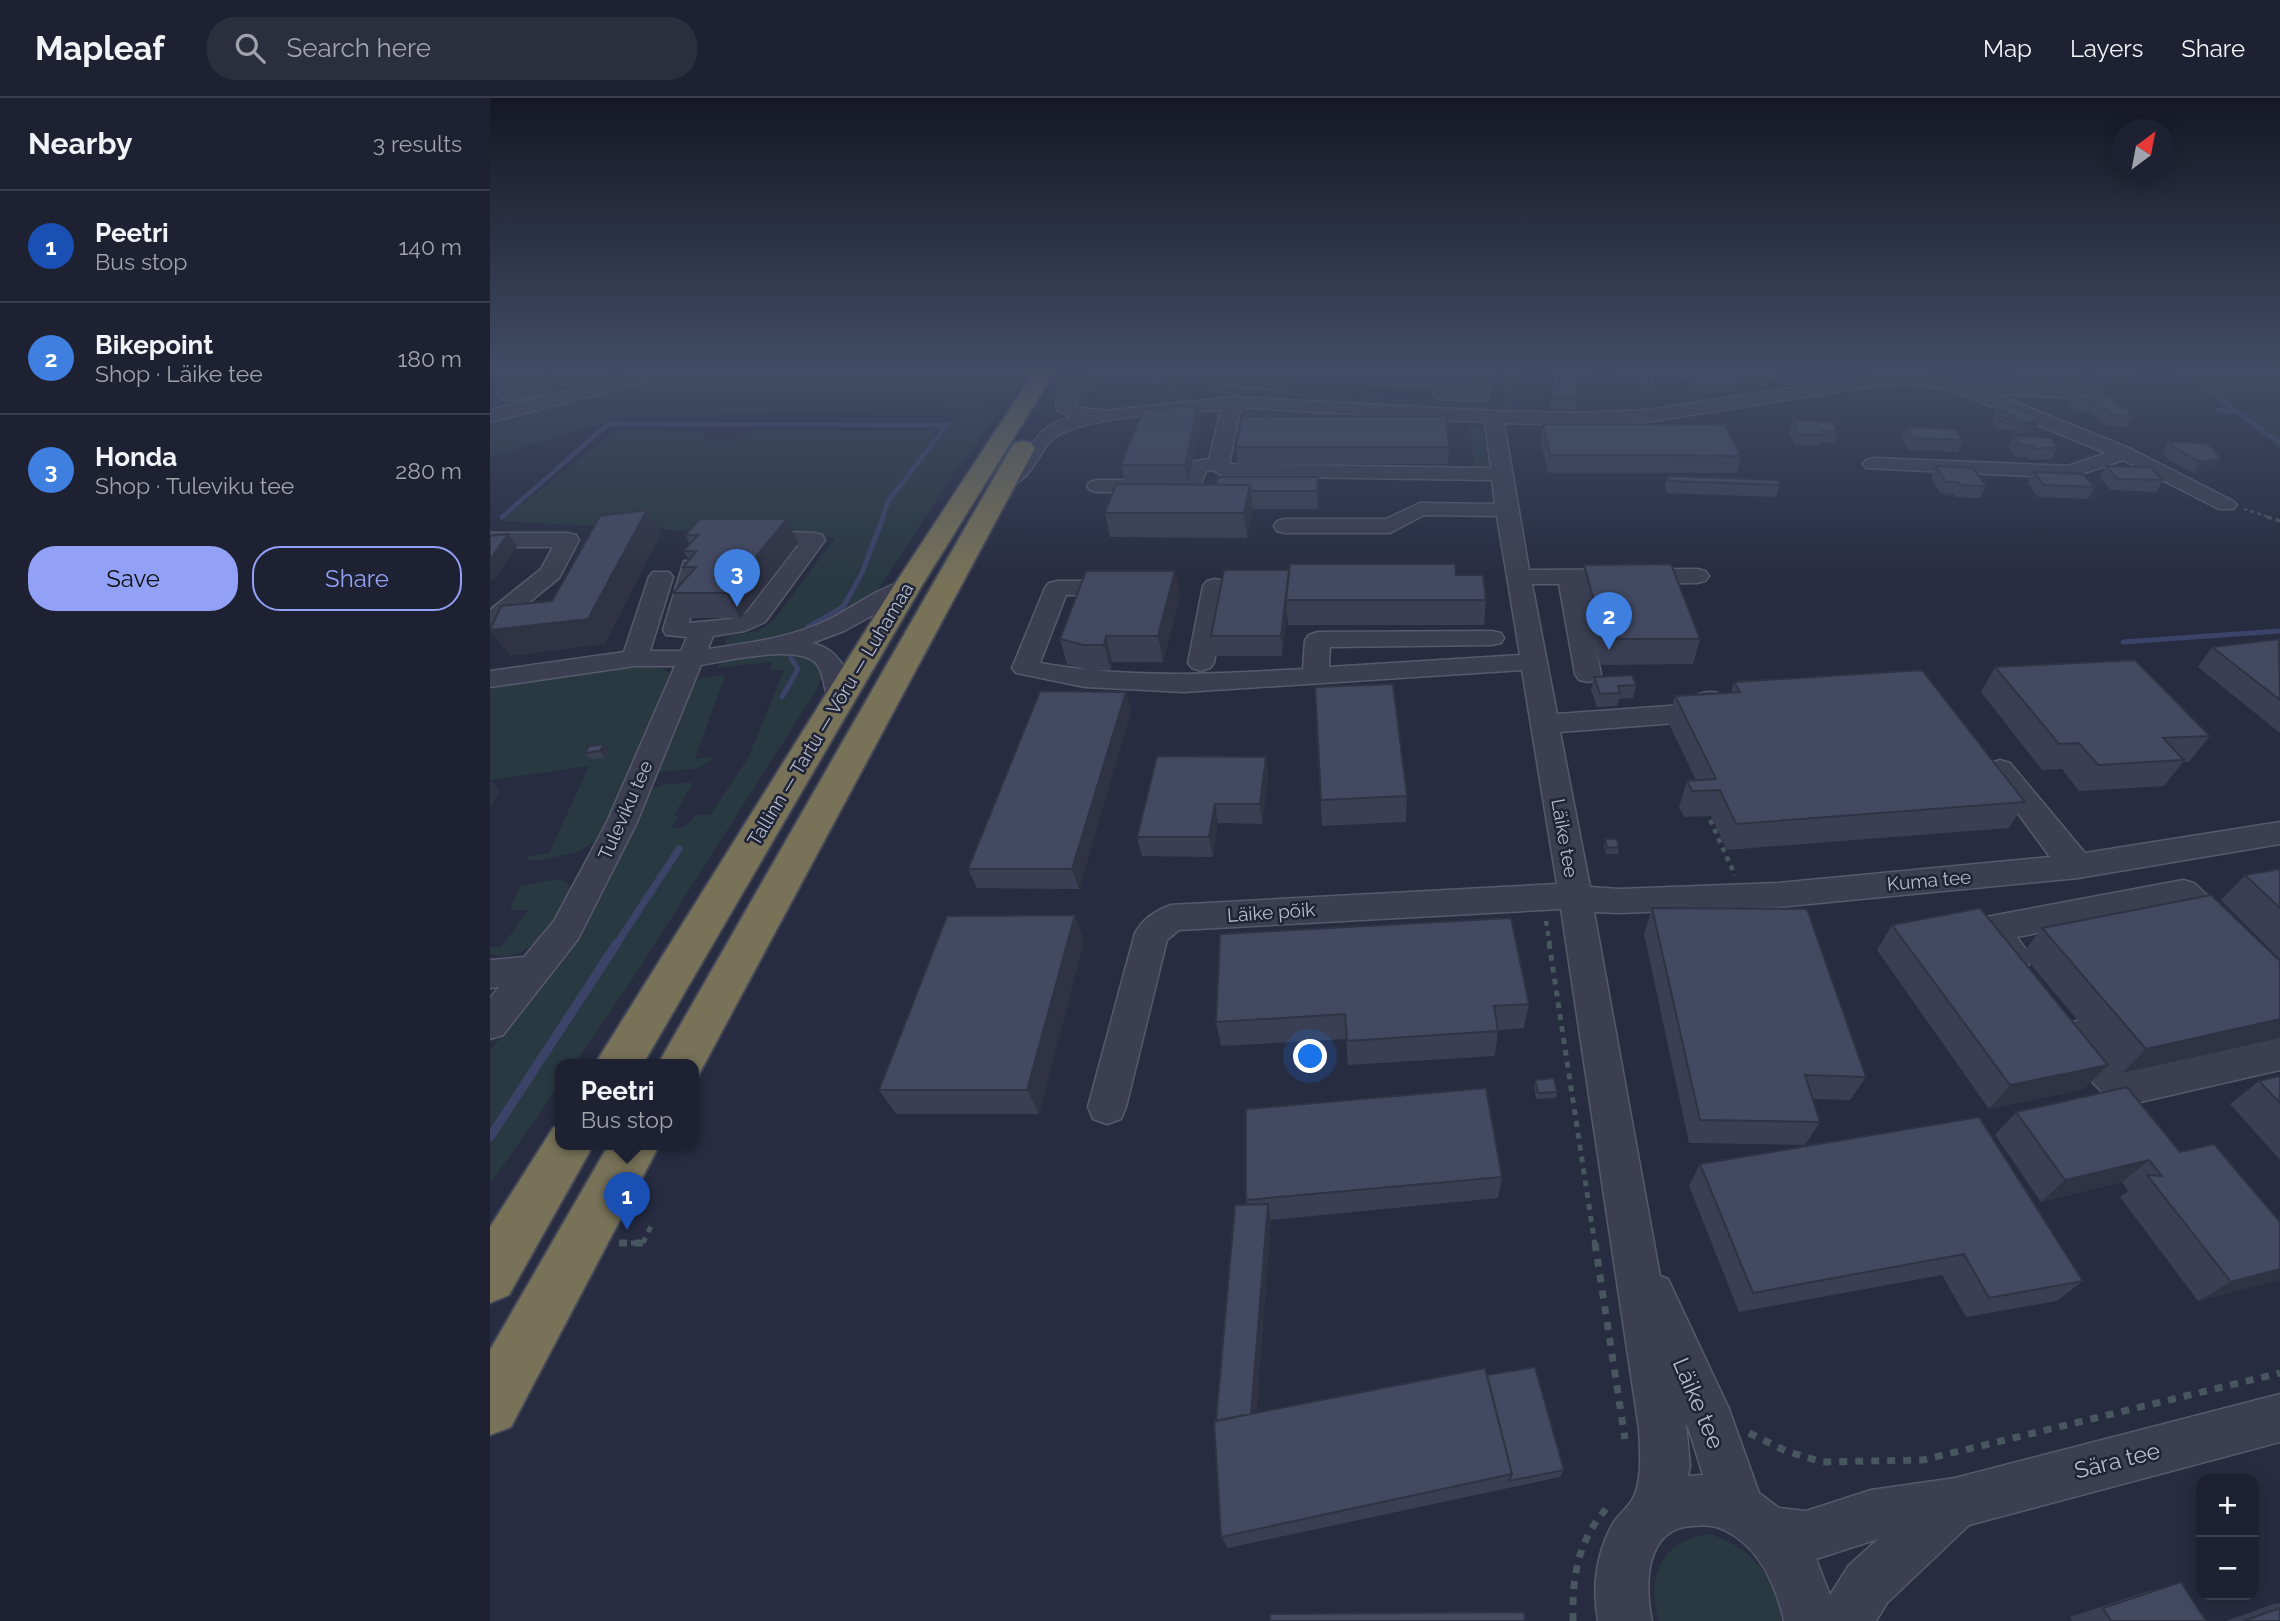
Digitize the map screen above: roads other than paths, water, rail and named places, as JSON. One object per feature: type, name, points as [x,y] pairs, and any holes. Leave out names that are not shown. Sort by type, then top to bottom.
[{"type":"highway","name":"Tallinn — Tartu — Võru — Luhamaa","points":[[621,1059],[907,587],[1014,439]]},
{"type":"highway","name":"Tallinn — Tartu — Võru — Luhamaa","points":[[684,1059],[1028,439]]},
{"type":"highway","points":[[490,1276],[566,1150]]},
{"type":"highway","points":[[490,1405],[633,1150]]},
{"type":"street","points":[[1006,480],[1025,466],[1042,439]]},
{"type":"street","points":[[1218,464],[1224,439]]},
{"type":"street","name":"Läike tee","points":[[1497,439],[1635,1259],[1638,1434],[1665,1466],[1632,1508]]},
{"type":"street","points":[[2090,439],[2124,453],[2226,505]]},
{"type":"street","points":[[1873,464],[2070,472],[2124,453]]},
{"type":"street","points":[[1097,486],[1191,486],[1198,466],[1218,464]]},
{"type":"street","points":[[1218,464],[1223,470],[1504,493]]},
{"type":"street","points":[[1409,495],[1504,493]]},
{"type":"street","points":[[1285,526],[1390,526],[1420,509],[1504,493]]},
{"type":"street","points":[[698,543],[675,630],[736,626],[756,617],[814,540],[725,538]]},
{"type":"street","points":[[490,540],[568,540],[551,573],[490,622]]},
{"type":"street","points":[[1519,577],[1697,576]]},
{"type":"street","points":[[635,658],[661,577]]},
{"type":"street","points":[[1569,577],[1588,674]]},
{"type":"street","points":[[1199,673],[1215,586]]},
{"type":"street","points":[[490,679],[635,658],[690,659],[779,646],[835,626],[907,587]]},
{"type":"street","points":[[1153,588],[1057,589],[1025,668],[1084,680],[1199,673],[1259,662],[1257,679],[1533,662]]},
{"type":"street","name":"Tuleviku tee","points":[[490,1024],[566,930],[622,822],[704,630]]},
{"type":"street","points":[[1433,639],[1435,668]]},
{"type":"street","points":[[1316,676],[1318,640],[1492,639]]},
{"type":"street","points":[[779,646],[825,654],[836,673],[840,696]]},
{"type":"street","points":[[1544,724],[1689,713],[1717,694],[1731,693]]},
{"type":"street","points":[[1980,745],[2061,849],[2066,867],[2087,910]]},
{"type":"street","name":"Kuma tee","points":[[1575,898],[1619,901],[1779,895],[2066,867],[2280,833]]},
{"type":"street","points":[[2035,982],[1991,929],[2183,892],[2280,986]]},
{"type":"street","name":"Läike põik","points":[[1107,1107],[1153,933],[1171,918],[1545,896],[1575,898]]},
{"type":"street","points":[[490,974],[534,970]]},
{"type":"street","points":[[2061,1014],[2123,1090],[2280,1054]]},
{"type":"street","name":"Läike tee","points":[[1635,1259],[1754,1521]]},
{"type":"street","name":"Sära tee","points":[[1632,1508],[1681,1500],[1710,1499],[1754,1521],[1806,1537],[1871,1515],[1955,1503],[2280,1418]]},
{"type":"street","name":"Sära tee","points":[[1845,1621],[1868,1584],[1955,1503]]},
{"type":"street","points":[[1625,1621],[1620,1596],[1624,1560],[1636,1531],[1632,1508]]},
{"type":"street","points":[[1754,1521],[1789,1559],[1805,1593],[1811,1621]]},
{"type":"waterway","points":[[502,517],[591,439]]},
{"type":"waterway","points":[[882,518],[889,500],[936,439]]},
{"type":"waterway","points":[[2275,439],[2280,443]]},
{"type":"waterway","points":[[808,627],[843,607],[862,573],[883,517]]},
{"type":"waterway","points":[[2123,642],[2280,631]]},
{"type":"waterway","points":[[782,697],[798,669],[791,658]]},
{"type":"waterway","points":[[616,945],[679,849]]},
{"type":"waterway","points":[[490,1137],[617,943]]},
{"type":"place","name":"Honda","points":[[737,607]]},
{"type":"place","name":"Bikepoint","points":[[1609,650]]},
{"type":"place","name":"Peetri","points":[[627,1230]]}]
